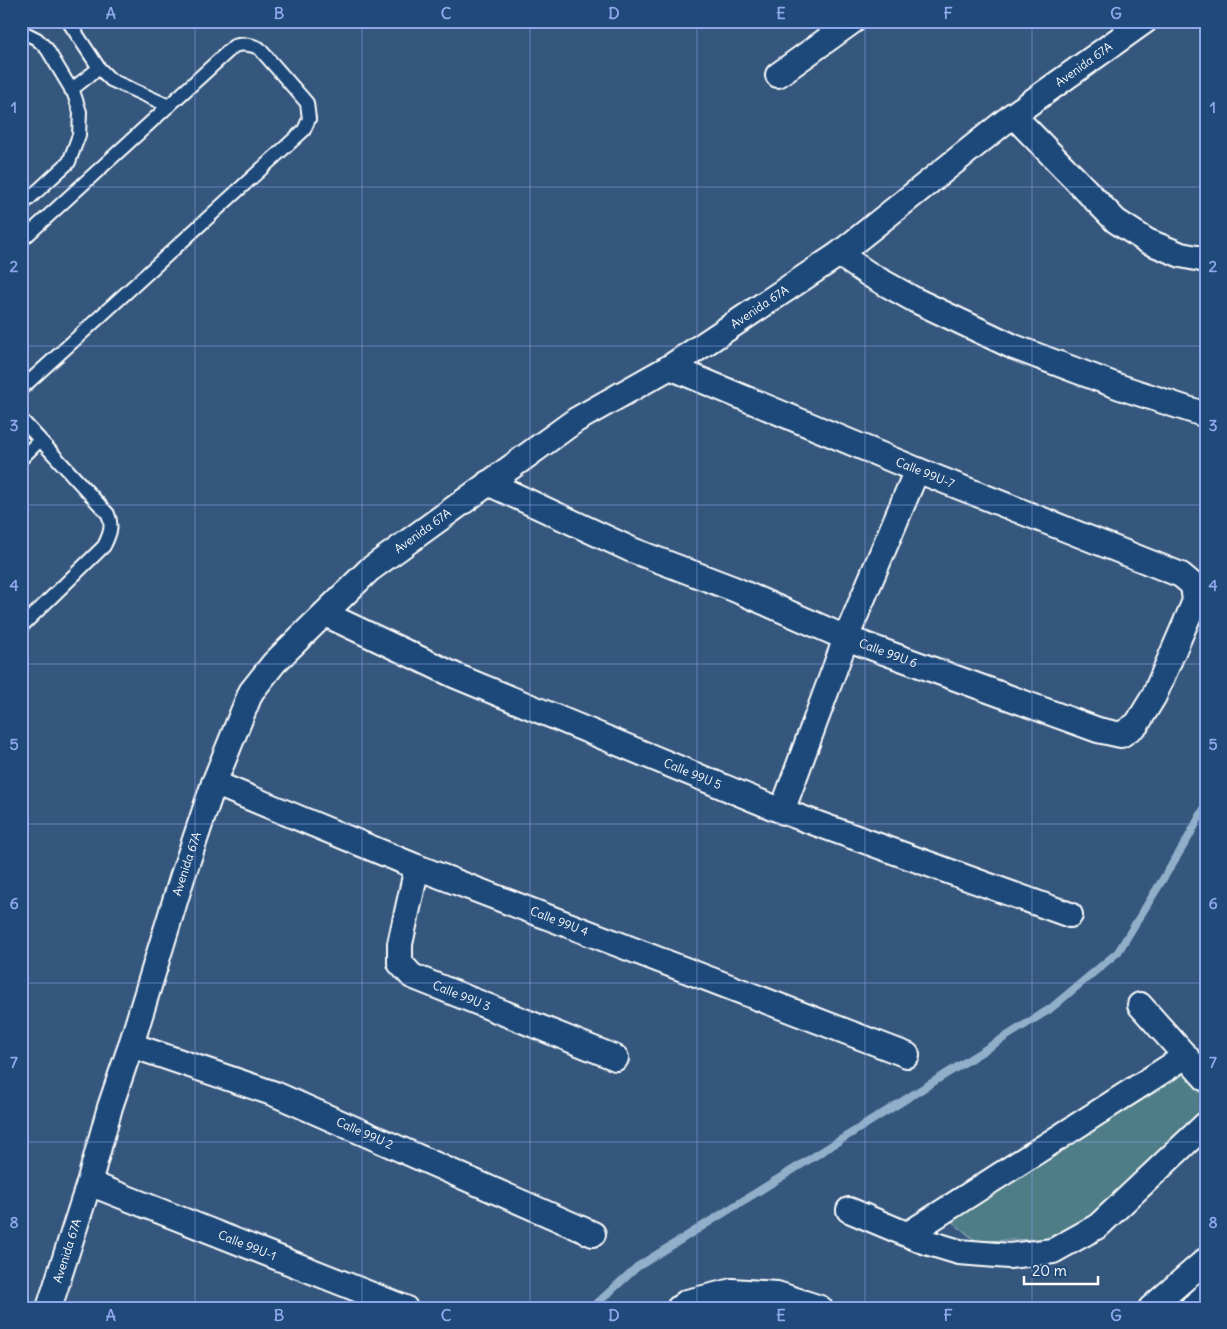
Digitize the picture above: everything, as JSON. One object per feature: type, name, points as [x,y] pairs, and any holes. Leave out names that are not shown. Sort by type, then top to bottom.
[{"type":"street","points":[[778,75],[820,32],[853,21]]},
{"type":"street","name":"Avenida 67A","points":[[49,1308],[89,1183],[110,1107],[214,783],[251,692],[274,663],[369,570],[576,420],[670,367],[839,254],[1013,115],[1145,21]]},
{"type":"street","points":[[1013,115],[1116,221],[1156,245],[1181,255],[1206,260]]},
{"type":"street","points":[[839,254],[870,275],[915,300],[1014,347],[1120,387],[1206,415]]},
{"type":"street","name":"Calle 99U-7","points":[[670,367],[917,470],[1181,575]]},
{"type":"street","points":[[782,811],[846,638],[917,470]]},
{"type":"street","name":"Calle 99U 6","points":[[488,483],[632,550],[734,589],[846,638],[1098,730],[1121,734],[1137,724],[1154,696],[1195,601],[1193,585],[1181,575]]},
{"type":"street","name":"Calle 99U 5","points":[[325,614],[456,676],[782,811],[1070,915]]},
{"type":"street","name":"Calle 99U 4","points":[[214,783],[417,867],[907,1055]]},
{"type":"street","name":"Calle 99U 3","points":[[417,867],[400,944],[400,963],[412,976],[616,1058]]},
{"type":"street","points":[[1140,1005],[1206,1079]]},
{"type":"street","name":"Calle 99U 2","points":[[131,1045],[275,1094],[593,1234]]},
{"type":"street","points":[[908,1234],[1186,1056]]},
{"type":"street","points":[[850,1210],[908,1234],[959,1252],[1010,1256],[1053,1251],[1098,1226],[1206,1124]]},
{"type":"street","name":"Calle 99U-1","points":[[89,1183],[405,1308]]},
{"type":"street","points":[[1151,1308],[1206,1260]]},
{"type":"street","points":[[679,1308],[687,1302],[732,1291],[777,1294],[820,1308]]},
{"type":"street","points":[[1192,1308],[1206,1294]]},
{"type":"lane","points":[[68,21],[99,68],[112,80],[169,106]]},
{"type":"lane","points":[[21,31],[37,39],[47,49],[71,90],[80,112],[79,135],[69,162],[21,206]]},
{"type":"lane","points":[[21,241],[234,46],[240,43],[250,44],[259,48],[307,103],[309,119],[304,130],[21,389]]},
{"type":"lane","points":[[71,90],[99,68]]},
{"type":"lane","points":[[21,419],[108,514],[112,523],[110,534],[104,546],[21,627]]},
{"type":"lane","points":[[21,458],[40,440]]},
{"type":"green space","points":[[1184,1074],[1206,1100],[1206,1109],[1094,1215],[1045,1239],[976,1241],[951,1221]]},
{"type":"waterway","points":[[592,1308],[637,1267],[1050,1009],[1118,952],[1187,840],[1206,805]]}]
